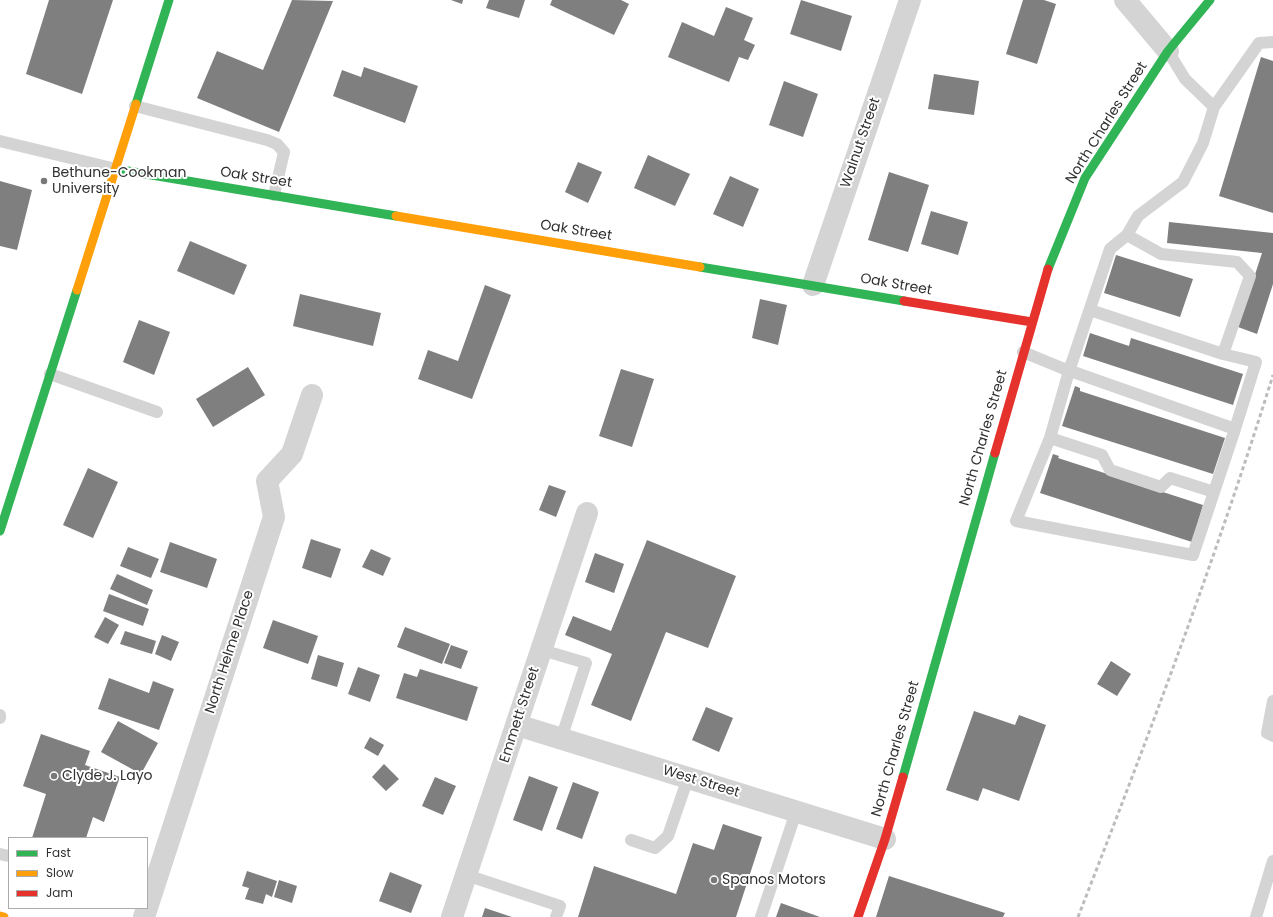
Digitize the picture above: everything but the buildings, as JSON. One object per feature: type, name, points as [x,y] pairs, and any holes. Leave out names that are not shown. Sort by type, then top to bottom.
[{"type":"street","points":[[0,531],[169,0]]},
{"type":"street","name":"Walnut Street","points":[[813,285],[910,0]]},
{"type":"street","points":[[1125,0],[1168,51]]},
{"type":"street","name":"North Charles Street","points":[[858,917],[885,839],[1047,272],[1085,178],[1168,51],[1210,0]]},
{"type":"street","name":"Oak Street","points":[[116,169],[1032,322]]},
{"type":"street","name":"North Helme Place","points":[[148,905],[274,517],[267,480],[292,454],[312,395]]},
{"type":"street","name":"Emmett Street","points":[[452,917],[588,513]]},
{"type":"street","name":"West Street","points":[[517,725],[885,839]]},
{"type":"street","points":[[0,916],[4,917]]},
{"type":"lane","points":[[1090,310],[1223,354],[1256,362],[1193,556],[1016,522],[1050,438],[1070,370],[1110,249],[1127,235],[1138,216],[1183,182],[1203,144],[1214,107],[1259,43],[1273,42]]},
{"type":"lane","points":[[1168,51],[1185,79],[1214,107]]},
{"type":"lane","points":[[135,106],[267,140],[277,144],[284,152],[274,195]]},
{"type":"lane","points":[[0,141],[116,169]]},
{"type":"lane","points":[[1127,235],[1161,254],[1237,262],[1250,276],[1223,354]]},
{"type":"lane","points":[[1023,352],[1235,429]]},
{"type":"lane","points":[[50,374],[157,412]]},
{"type":"lane","points":[[1050,438],[1102,455],[1110,470],[1161,487],[1170,478],[1214,492]]},
{"type":"lane","points":[[542,650],[586,663],[561,739]]},
{"type":"lane","points":[[1273,701],[1267,733],[1273,736]]},
{"type":"lane","points":[[631,840],[655,848],[668,836],[688,778]]},
{"type":"lane","points":[[760,917],[796,812]]},
{"type":"lane","points":[[1256,917],[1273,861]]},
{"type":"lane","points":[[466,875],[560,906],[556,917]]},
{"type":"railway","points":[[1078,917],[1130,783],[1205,580],[1273,375]]},
{"type":"traffic: fast","points":[[136,104],[169,0]]},
{"type":"traffic: fast","points":[[1048,269],[1085,178],[1168,51],[1210,0]]},
{"type":"traffic: fast","points":[[116,169],[396,216]]},
{"type":"traffic: fast","points":[[700,267],[904,301]]},
{"type":"traffic: fast","points":[[0,531],[77,290]]},
{"type":"traffic: fast","points":[[903,777],[995,453]]},
{"type":"traffic: slow","points":[[77,290],[136,104]]},
{"type":"traffic: slow","points":[[396,216],[700,267]]},
{"type":"traffic: slow","points":[[0,916],[4,917]]},
{"type":"traffic: jam","points":[[995,453],[1048,269]]},
{"type":"traffic: jam","points":[[904,301],[1032,322]]},
{"type":"traffic: jam","points":[[858,917],[885,839],[903,777]]},
{"type":"place","name":"Bethune-Cookman University","points":[[44,181]]},
{"type":"place","name":"Clyde J. Layo","points":[[54,776]]},
{"type":"place","name":"Spanos Motors","points":[[714,880]]}]
